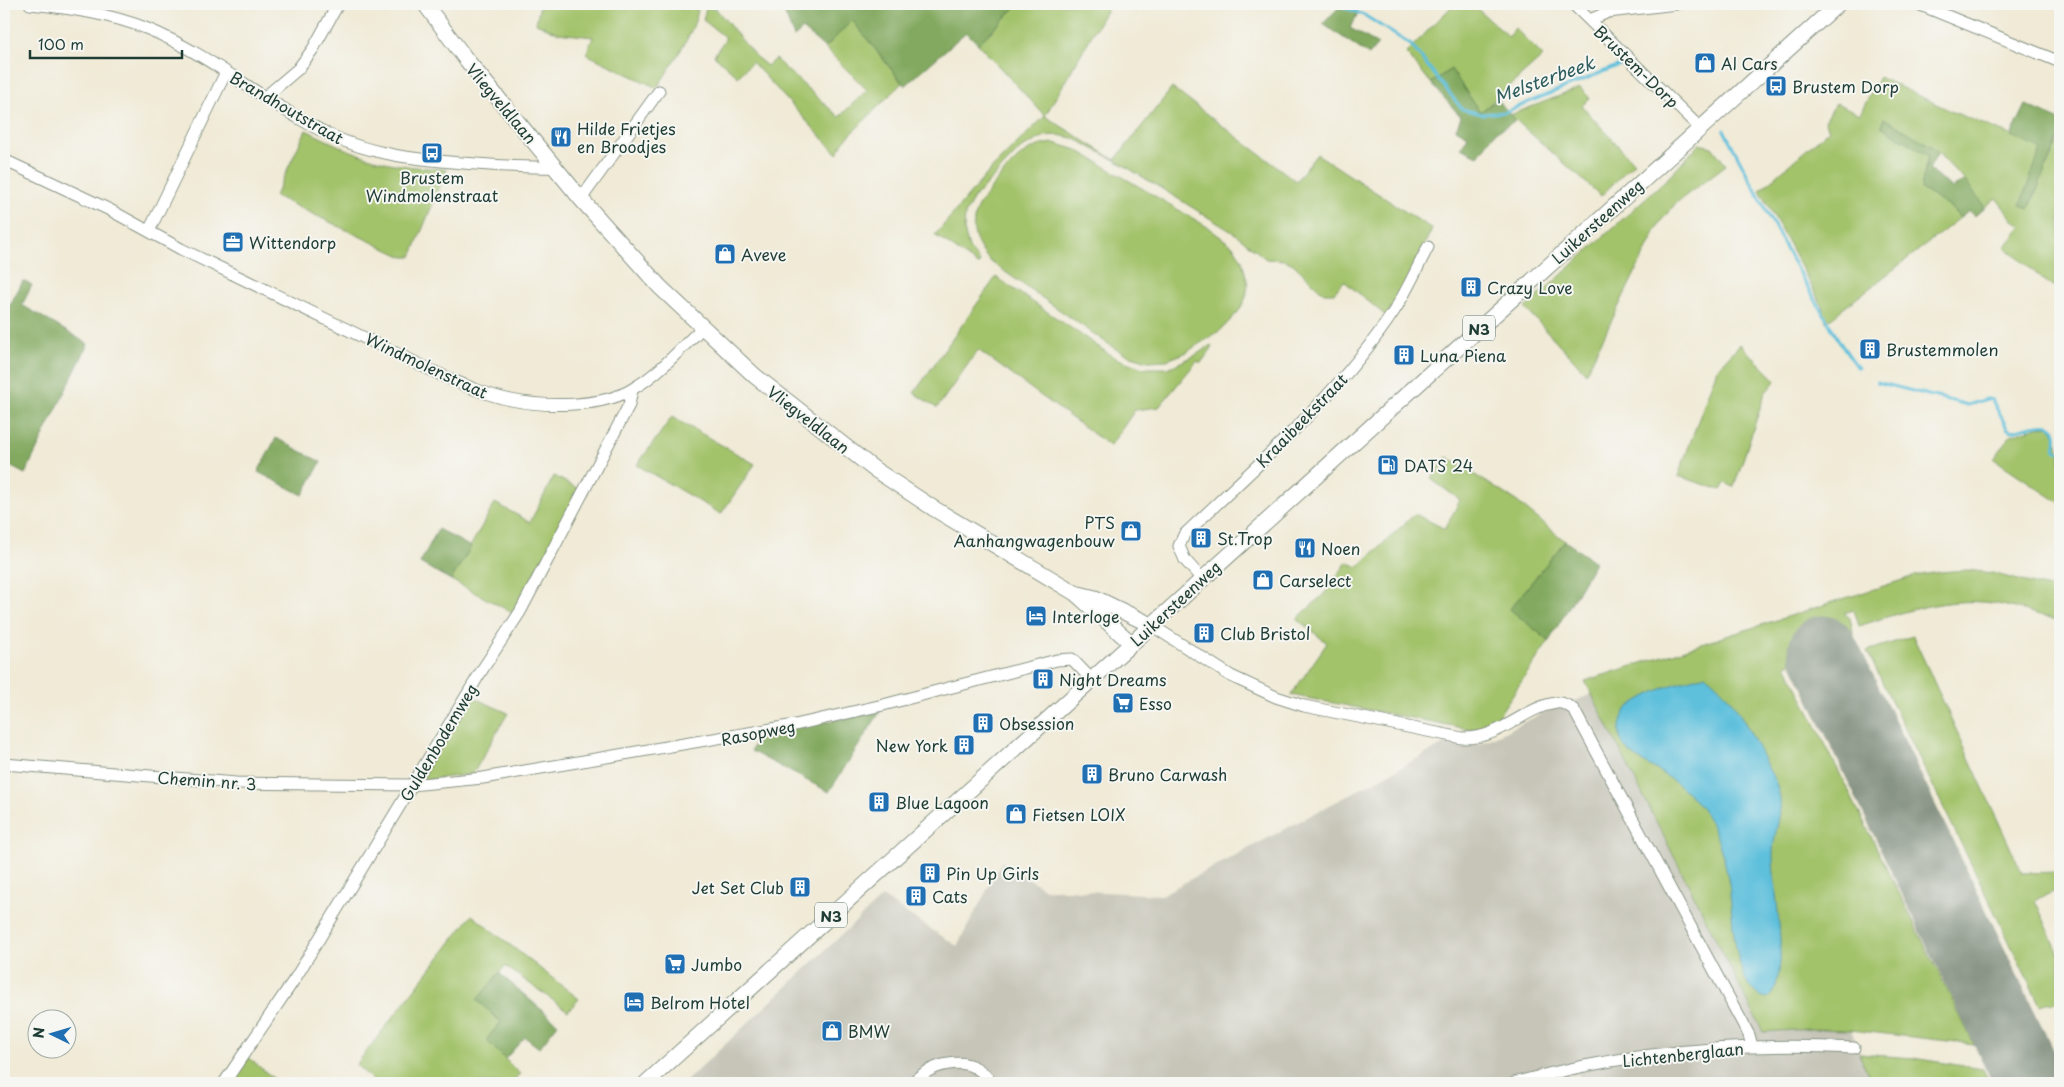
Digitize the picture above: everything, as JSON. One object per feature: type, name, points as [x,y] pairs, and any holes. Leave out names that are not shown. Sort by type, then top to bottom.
[{"type":"main road","name":"Vliegveldlaan","points":[[425,4],[465,58],[582,199],[660,287],[702,328],[786,402],[874,469],[933,508],[1075,593],[1131,644]]},
{"type":"main road","name":"Luikersteenweg","points":[[646,1083],[1838,4]]},
{"type":"main road","name":"Vliegveldlaan","points":[[1075,593],[1095,598],[1151,625]]},
{"type":"street","name":"Brandhoutstraat","points":[[30,4],[95,14],[148,29],[226,72],[328,134],[394,156],[534,168],[555,167]]},
{"type":"street","points":[[265,97],[298,69],[338,4]]},
{"type":"street","name":"Brustem-Dorp","points":[[1573,4],[1700,128]]},
{"type":"street","points":[[1590,20],[1608,12],[1676,4]]},
{"type":"street","points":[[1918,4],[2060,62]]},
{"type":"street","points":[[148,231],[226,72]]},
{"type":"street","points":[[582,199],[660,91]]},
{"type":"street","name":"Windmolenstraat","points":[[4,160],[181,249],[475,390],[510,400],[546,404],[595,401],[632,390],[651,376],[702,328]]},
{"type":"street","name":"Kraaibeekstraat","points":[[1202,579],[1185,560],[1179,546],[1184,535],[1295,428],[1357,362],[1396,309],[1428,247]]},
{"type":"street","name":"Guldenbodemweg","points":[[224,1083],[296,977],[531,592],[629,405],[632,390]]},
{"type":"street","points":[[1151,625],[1210,664],[1262,691],[1304,706],[1350,716],[1462,738],[1477,738],[1490,734],[1543,707],[1564,703],[1574,710],[1749,1035],[1752,1046]]},
{"type":"street","name":"Rasopweg","points":[[411,786],[491,777],[795,725],[883,706],[1057,660],[1072,659],[1092,680]]},
{"type":"street","name":"Chemin nr. 3","points":[[4,764],[236,783],[411,786]]},
{"type":"street","name":"Lichtenberglaan","points":[[1514,1083],[1587,1066],[1650,1055],[1752,1046],[1854,1048]]},
{"type":"street","points":[[912,1083],[931,1068],[962,1063],[978,1070],[991,1083]]},
{"type":"shaded area","points":[[1593,694],[1764,1031],[1851,1030],[1872,1083],[1582,1083],[1578,1074],[1541,1083],[684,1083],[882,897],[957,946],[1002,862],[1045,889],[1161,895],[1452,740],[1480,744],[1549,710]]},
{"type":"green space","points":[[540,4],[698,4],[694,24],[689,35],[657,88],[586,54],[593,37],[558,33],[536,23]]},
{"type":"green space","points":[[707,4],[712,4],[756,57],[767,66],[775,59],[839,117],[867,90],[825,48],[852,20],[902,83],[843,142],[837,154],[752,62],[738,77],[714,55],[726,38],[703,20]]},
{"type":"green space","points":[[781,4],[1019,4],[978,44],[966,32],[905,86],[852,20],[825,48],[803,29],[794,37]]},
{"type":"green space","points":[[1019,4],[1110,4],[1045,116],[978,44]]},
{"type":"green space","points":[[1342,4],[1347,4],[1359,12],[1350,28],[1378,44],[1369,55],[1323,24]]},
{"type":"green space","points":[[1454,4],[1472,4],[1509,37],[1515,28],[1543,56],[1480,113],[1451,69],[1431,83],[1406,53]]},
{"type":"green space","points":[[1451,69],[1480,112],[1497,100],[1516,120],[1495,133],[1478,156],[1461,148],[1468,136],[1456,129],[1461,117],[1431,83]]},
{"type":"green space","points":[[1879,77],[1951,111],[2042,148],[2021,205],[2029,209],[2057,142],[2060,143],[2060,288],[2050,285],[2005,247],[2022,226],[2014,221],[1996,198],[1985,207],[1965,181],[1931,146],[1884,119],[1882,126],[1928,155],[1921,189],[1950,207],[1960,218],[1826,322],[1822,306],[1760,190],[1829,130],[1825,121],[1836,103],[1860,114]]},
{"type":"green space","points":[[1172,88],[1296,181],[1317,154],[1432,229],[1403,288],[1386,316],[1344,281],[1334,293],[1324,293],[1293,264],[1285,260],[1266,259],[1237,235],[1115,160]]},
{"type":"green space","points":[[1580,88],[1590,98],[1582,106],[1634,163],[1601,196],[1510,115]]},
{"type":"green space","points":[[2026,105],[2060,120],[2060,134],[2029,209],[2020,205],[2041,149],[2011,136]]},
{"type":"green space","points":[[1045,116],[1115,160],[1073,138],[1058,135],[1045,136],[1020,149],[973,199],[965,215],[964,230],[969,248],[980,262],[978,265],[935,235],[992,168]]},
{"type":"green space","points":[[1884,118],[1931,146],[1938,153],[1929,169],[1952,188],[1965,181],[1985,207],[1975,216],[1969,211],[1960,218],[1950,207],[1921,189],[1928,155],[1881,126]]},
{"type":"green space","points":[[306,130],[376,160],[406,166],[447,169],[411,257],[403,257],[275,196]]},
{"type":"green space","points":[[1054,143],[1077,150],[1206,226],[1234,247],[1242,260],[1248,285],[1246,297],[1239,311],[1221,330],[1185,353],[1167,360],[1148,361],[1128,355],[1114,348],[991,262],[981,250],[975,237],[974,223],[977,208],[994,184],[1024,153],[1042,145]]},
{"type":"green space","points":[[1699,144],[1712,147],[1726,165],[1676,203],[1660,222],[1586,373],[1525,308],[1672,174]]},
{"type":"green space","points":[[996,277],[1115,358],[1143,368],[1168,368],[1194,356],[1211,345],[1212,348],[1201,363],[1197,361],[1159,407],[1135,410],[1110,446],[978,350],[937,408],[914,393]]},
{"type":"green space","points":[[23,281],[32,285],[22,305],[88,344],[25,474],[4,463],[4,316]]},
{"type":"green space","points":[[1740,344],[1776,380],[1765,393],[1734,487],[1725,483],[1721,490],[1678,476],[1717,369]]},
{"type":"green space","points":[[672,417],[755,464],[721,514],[637,465]]},
{"type":"green space","points":[[2050,426],[2057,441],[2059,451],[2061,474],[2060,503],[1994,459],[2011,435],[2038,427]]},
{"type":"green space","points":[[276,438],[321,462],[303,495],[258,472]]},
{"type":"green space","points":[[1447,457],[1516,501],[1565,541],[1510,609],[1549,641],[1492,725],[1474,730],[1291,695],[1327,643],[1297,619],[1325,593],[1347,562],[1358,567],[1415,514],[1445,529],[1460,500],[1431,479]]},
{"type":"green space","points":[[554,476],[581,490],[513,613],[451,580],[495,503],[530,522]]},
{"type":"green space","points":[[438,529],[471,547],[451,580],[420,563]]},
{"type":"green space","points":[[1565,541],[1595,562],[1549,641],[1510,609]]},
{"type":"green space","points":[[1966,570],[1992,573],[2060,591],[2060,621],[2002,605],[1966,602],[1919,608],[1859,626],[1854,610],[1844,613],[1850,618],[1853,633],[1786,665],[1974,1044],[1851,1030],[1810,1029],[1763,1032],[1585,681],[1915,576]]},
{"type":"green space","points":[[1913,636],[2022,873],[2060,872],[2060,889],[2035,900],[2060,956],[2060,1002],[2040,1005],[1867,651]]},
{"type":"green space","points":[[470,696],[508,713],[473,774],[418,781]]},
{"type":"green space","points":[[880,712],[829,792],[751,751],[759,734]]},
{"type":"green space","points":[[472,915],[579,999],[568,1011],[505,966],[477,1000],[501,1022],[486,1040],[520,1074],[510,1083],[376,1083],[356,1065]]},
{"type":"green space","points":[[499,973],[558,1024],[539,1048],[525,1037],[505,1059],[486,1040],[501,1022],[477,1000]]},
{"type":"green space","points":[[1859,1054],[1913,1058],[1983,1069],[1990,1083],[1872,1083]]},
{"type":"green space","points":[[249,1058],[279,1083],[228,1083]]},
{"type":"water","points":[[1706,675],[1725,693],[1740,715],[1777,785],[1779,793],[1780,808],[1773,854],[1780,930],[1779,971],[1775,987],[1768,998],[1756,993],[1747,983],[1741,967],[1736,950],[1729,884],[1724,858],[1717,837],[1705,814],[1680,786],[1630,753],[1623,745],[1620,737],[1620,729],[1625,711],[1637,701],[1656,691]]},
{"type":"waterway","name":"Melsterbeek","points":[[1336,4],[1364,15],[1411,45],[1462,109],[1482,114],[1505,112],[1622,64]]},
{"type":"waterway","name":"Melsterbeek","points":[[1724,130],[1792,260],[1841,344],[1858,368]]},
{"type":"waterway","name":"Melsterbeek","points":[[1877,382],[1968,405],[1987,399],[1992,400],[2007,428],[2011,431],[2036,425],[2050,425],[2055,429],[2055,449],[2060,452]]},
{"type":"runway","points":[[1823,650],[2031,1083]]},
{"type":"place","name":"Al Cars","points":[[1705,63]]},
{"type":"place","name":"Brustem Dorp","points":[[1776,86]]},
{"type":"place","name":"Hilde Frietjes en Broodjes","points":[[561,137]]},
{"type":"place","name":"Brustem Windmolenstraat","points":[[432,153]]},
{"type":"place","name":"Wittendorp","points":[[233,242]]},
{"type":"place","name":"Aveve","points":[[725,254]]},
{"type":"place","name":"Crazy Love","points":[[1471,287]]},
{"type":"place","name":"Brustemmolen","points":[[1870,349]]},
{"type":"place","name":"Luna Piena","points":[[1404,355]]},
{"type":"place","name":"DATS 24","points":[[1388,465]]},
{"type":"place","name":"PTS Aanhangwagenbouw","points":[[1131,531]]},
{"type":"place","name":"St.Trop","points":[[1201,538]]},
{"type":"place","name":"Noen","points":[[1305,548]]},
{"type":"place","name":"Carselect","points":[[1263,580]]},
{"type":"place","name":"Interloge","points":[[1036,616]]},
{"type":"place","name":"Club Bristol","points":[[1204,633]]},
{"type":"place","name":"Night Dreams","points":[[1043,679]]},
{"type":"place","name":"Esso","points":[[1123,703]]},
{"type":"place","name":"Obsession","points":[[983,723]]},
{"type":"place","name":"New York","points":[[964,745]]},
{"type":"place","name":"Bruno Carwash","points":[[1092,774]]},
{"type":"place","name":"Blue Lagoon","points":[[879,802]]},
{"type":"place","name":"Fietsen LOIX","points":[[1016,814]]},
{"type":"place","name":"Pin Up Girls","points":[[930,873]]},
{"type":"place","name":"Jet Set Club","points":[[800,887]]},
{"type":"place","name":"Cats","points":[[916,896]]},
{"type":"place","name":"Jumbo","points":[[675,964]]},
{"type":"place","name":"Belrom Hotel","points":[[634,1002]]},
{"type":"place","name":"BMW","points":[[832,1031]]}]
